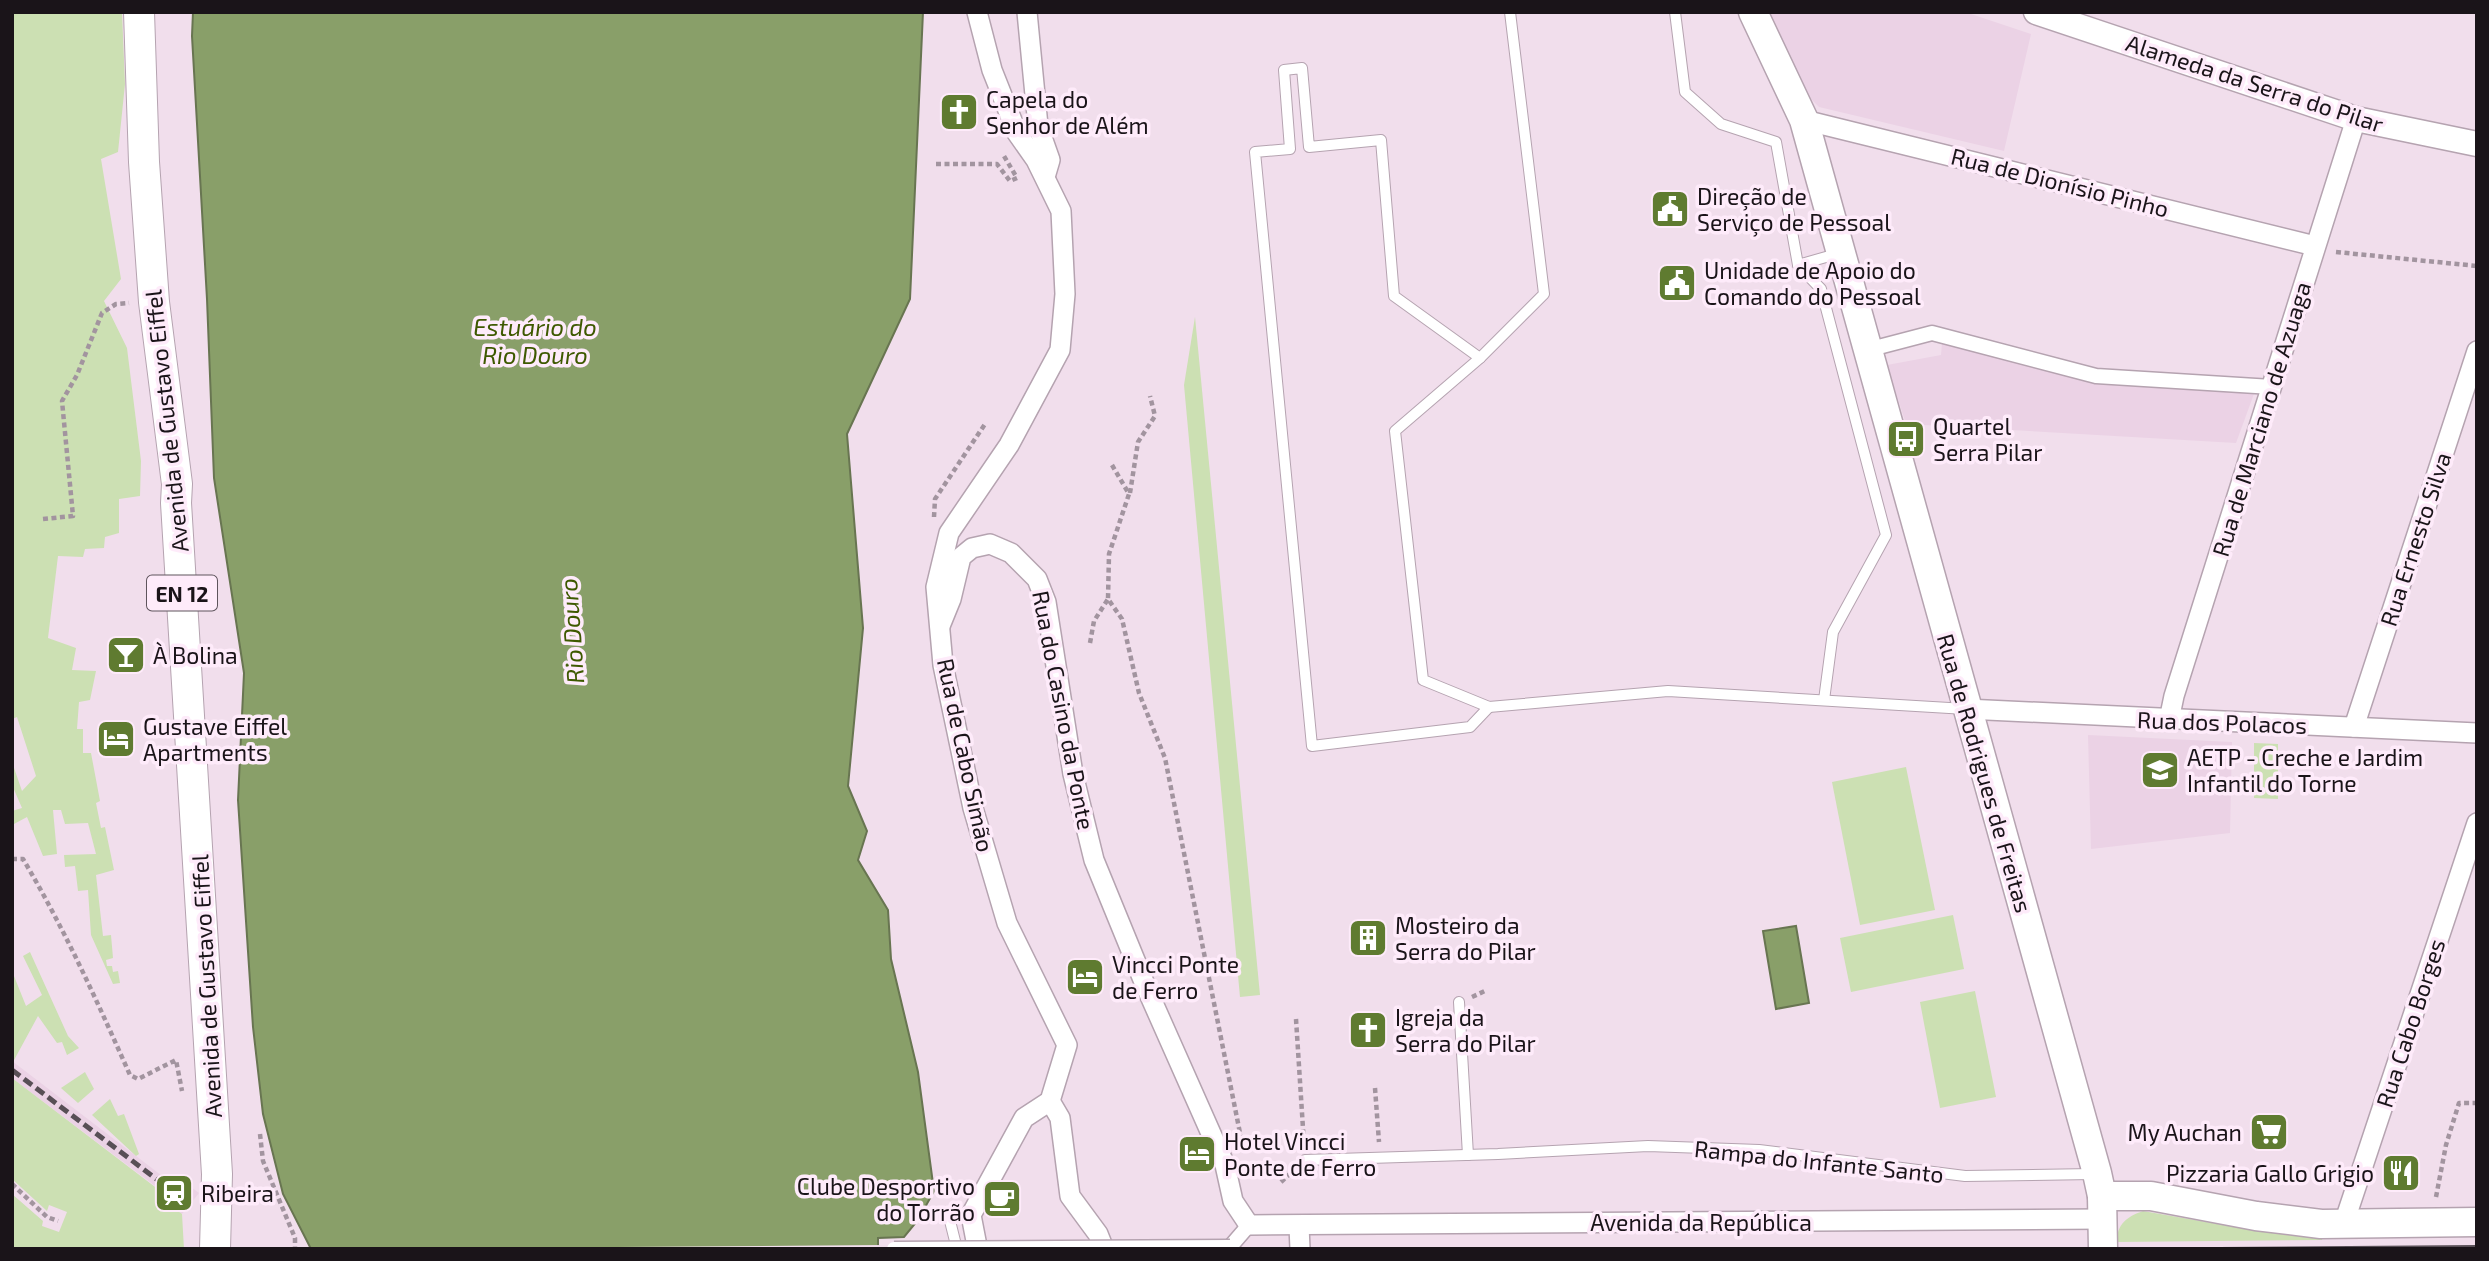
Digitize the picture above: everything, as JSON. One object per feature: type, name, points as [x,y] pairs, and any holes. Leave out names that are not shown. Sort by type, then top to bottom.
[{"type":"main road","name":"Avenida de Gustavo Eiffel","points":[[139,12],[144,162],[154,302],[177,484],[217,1174],[215,1249]]},
{"type":"main road","name":"Rua de Rodrigues de Freitas","points":[[1753,12],[1804,120],[2100,1196]]},
{"type":"main road","name":"Avenida da República","points":[[2100,1196],[2151,1196],[2256,1216],[2321,1224],[2339,1236],[2432,1222],[2477,1222]]},
{"type":"main road","points":[[2100,1196],[2103,1249]]},
{"type":"street","name":"Rua de Cabo Simão","points":[[977,12],[997,83],[1017,133],[1036,160],[1061,211],[1065,295],[1060,350],[1009,445],[949,533],[936,587],[943,665],[973,808],[1007,923],[1067,1045],[1050,1101]]},
{"type":"street","points":[[1027,12],[1038,126],[1050,160],[1044,178]]},
{"type":"street","name":"Alameda da Serra do Pilar","points":[[2036,12],[2356,119],[2477,144]]},
{"type":"street","name":"Rua de Marciano de Azuaga","points":[[2169,720],[2174,696],[2356,119]]},
{"type":"street","name":"Rua de Dionísio Pinho","points":[[1804,120],[2315,246]]},
{"type":"street","points":[[1867,350],[1932,332],[2096,376],[2272,387]]},
{"type":"street","name":"Rua Ernesto Silva","points":[[2354,727],[2477,351]]},
{"type":"street","name":"Rua do Casino da Ponte","points":[[940,626],[951,599],[961,557],[972,548],[990,544],[1011,553],[1037,579],[1046,602],[1073,774],[1094,860],[1146,987],[1225,1165],[1234,1201],[1249,1225]]},
{"type":"street","name":"Rua dos Polacos","points":[[1966,709],[2477,733]]},
{"type":"street","name":"Rua Cabo Borges","points":[[2339,1236],[2477,823]]},
{"type":"street","points":[[980,1249],[977,1247],[971,1215],[1024,1118],[1050,1101],[1060,1118],[1070,1196],[1098,1234],[1104,1249]]},
{"type":"street","name":"Avenida da República","points":[[1249,1225],[1299,1226],[2100,1196]]},
{"type":"street","points":[[894,1249],[1230,1247],[1249,1225]]},
{"type":"street","points":[[1299,1226],[1300,1249]]},
{"type":"lane","points":[[1510,12],[1544,294],[1480,358],[1395,431],[1423,680],[1489,707],[1668,691],[1966,709]]},
{"type":"lane","points":[[1675,12],[1685,92],[1721,124],[1776,142],[1798,265],[1821,289],[1886,535],[1833,632],[1824,700]]},
{"type":"lane","points":[[1480,358],[1394,296],[1381,139],[1309,146],[1302,68],[1284,70],[1290,149],[1255,152],[1312,746],[1470,727],[1489,707]]},
{"type":"lane","points":[[1798,265],[1841,253]]},
{"type":"lane","points":[[1459,1002],[1468,1155]]},
{"type":"lane","name":"Rampa do Infante Santo","points":[[1306,1160],[1648,1146],[1759,1150],[1965,1177],[2056,1176],[2100,1196]]},
{"type":"lane","points":[[948,1213],[957,1249]]},
{"type":"path","points":[[936,164],[998,164],[1010,181],[1017,178],[1002,153]]},
{"type":"path","points":[[2315,246],[2327,251],[2477,266]]},
{"type":"path","points":[[43,519],[73,516],[62,401],[77,375],[102,313],[116,304],[154,302]]},
{"type":"path","points":[[1090,643],[1094,621],[1108,598],[1109,554],[1129,494],[1139,442],[1155,416],[1150,396]]},
{"type":"path","points":[[1112,465],[1129,494]]},
{"type":"path","points":[[1108,598],[1122,619],[1139,693],[1165,758],[1244,1156]]},
{"type":"path","points":[[12,859],[23,859],[37,883],[85,974],[130,1074],[138,1079],[176,1060],[182,1091]]},
{"type":"path","points":[[1296,1019],[1306,1160]]},
{"type":"path","points":[[1375,1088],[1380,1157]]},
{"type":"path","points":[[2432,1222],[2446,1145],[2455,1113],[2459,1103],[2477,1102]]},
{"type":"path","points":[[260,1134],[263,1161],[295,1238],[295,1249]]},
{"type":"path","points":[[12,1184],[47,1217],[58,1221]]},
{"type":"shaded area","points":[[12,12],[122,12],[125,84],[118,152],[101,159],[121,279],[104,301],[127,348],[141,461],[140,496],[119,499],[119,533],[105,537],[104,548],[85,549],[83,557],[58,556],[48,638],[76,648],[72,670],[96,671],[90,700],[79,702],[77,729],[83,729],[83,753],[91,753],[100,801],[96,803],[101,828],[105,827],[114,870],[96,875],[103,936],[111,935],[113,958],[106,960],[107,966],[112,966],[113,972],[118,971],[120,983],[113,984],[91,935],[88,890],[78,891],[75,866],[65,867],[64,855],[96,854],[88,823],[65,824],[61,810],[53,810],[57,854],[43,856],[27,817],[14,824],[12,811],[22,808],[12,785],[12,762],[22,791],[36,776],[17,717],[12,719]]},
{"type":"shaded area","points":[[1769,12],[1965,12],[2031,34],[2004,151],[1819,107],[1808,96]]},
{"type":"shaded area","points":[[1195,317],[1260,995],[1240,997],[1184,385]]},
{"type":"shaded area","points":[[1942,343],[2098,382],[2255,391],[2236,443],[1906,424],[1887,365],[1941,355]]},
{"type":"shaded area","name":"AETP - Creche e Jardim Infantil do Torne","points":[[2088,735],[2232,742],[2230,833],[2091,849]]},
{"type":"shaded area","points":[[2254,743],[2278,744],[2278,799],[2254,798]]},
{"type":"shaded area","points":[[1906,767],[1935,910],[1860,925],[1832,782]]},
{"type":"shaded area","points":[[1953,915],[1964,969],[1851,992],[1840,938]]},
{"type":"shaded area","points":[[30,952],[68,1036],[79,1048],[67,1055],[62,1042],[57,1043],[38,1016],[13,1062],[12,971],[26,1006],[42,995],[23,956]]},
{"type":"shaded area","points":[[1975,991],[1996,1097],[1940,1108],[1920,1002]]},
{"type":"shaded area","points":[[12,1061],[170,1182],[176,1176],[199,1193],[182,1214],[160,1197],[163,1192],[12,1078]]},
{"type":"shaded area","points":[[85,1072],[94,1089],[78,1103],[61,1088]]},
{"type":"shaded area","points":[[12,1078],[163,1193],[160,1198],[182,1214],[184,1249],[12,1249],[12,1194],[43,1221],[42,1226],[59,1232],[67,1212],[49,1205],[47,1211],[12,1179]]},
{"type":"shaded area","points":[[110,1099],[118,1116],[124,1114],[139,1154],[136,1156],[92,1115]]},
{"type":"shaded area","points":[[2143,1211],[2229,1226],[2323,1236],[2322,1240],[2116,1242],[2124,1222]]},
{"type":"water","name":"Estuário do Rio Douro","points":[[193,12],[923,12],[910,299],[847,434],[863,628],[848,786],[867,831],[858,860],[888,910],[891,959],[918,1072],[934,1191],[918,1220],[904,1237],[878,1238],[878,1249],[311,1249],[283,1194],[263,1114],[253,1027],[238,800],[244,673],[214,478]]},
{"type":"water","points":[[1796,926],[1809,1003],[1776,1009],[1763,931]]},
{"type":"pier","points":[[882,1245],[882,1249],[358,1249]]},
{"type":"tram line","points":[[2081,1249],[2477,1246]]},
{"type":"railway","points":[[12,1070],[167,1187]]},
{"type":"place","name":"Capela do Senhor de Além","points":[[959,112]]},
{"type":"place","name":"Direção de Serviço de Pessoal","points":[[1670,209]]},
{"type":"place","name":"Unidade de Apoio do Comando do Pessoal","points":[[1677,283]]},
{"type":"place","name":"Quartel Serra Pilar","points":[[1906,439]]},
{"type":"place","name":"À Bolina","points":[[126,655]]},
{"type":"place","name":"Gustave Eiffel Apartments","points":[[116,739]]},
{"type":"place","name":"AETP - Creche e Jardim Infantil do Torne","points":[[2160,770]]},
{"type":"place","name":"Mosteiro da Serra do Pilar","points":[[1368,938]]},
{"type":"place","name":"Vincci Ponte de Ferro","points":[[1085,977]]},
{"type":"place","name":"Igreja da Serra do Pilar","points":[[1368,1030]]},
{"type":"place","name":"My Auchan","points":[[2269,1132]]},
{"type":"place","name":"Hotel Vincci Ponte de Ferro","points":[[1197,1154]]},
{"type":"place","name":"Pizzaria Gallo Grigio","points":[[2401,1173]]},
{"type":"place","name":"Ribeira","points":[[174,1193]]},
{"type":"place","name":"Clube Desportivo do Torrão","points":[[1002,1199]]},
{"type":"water label","name":"Rio Douro","points":[[571,631]]}]
